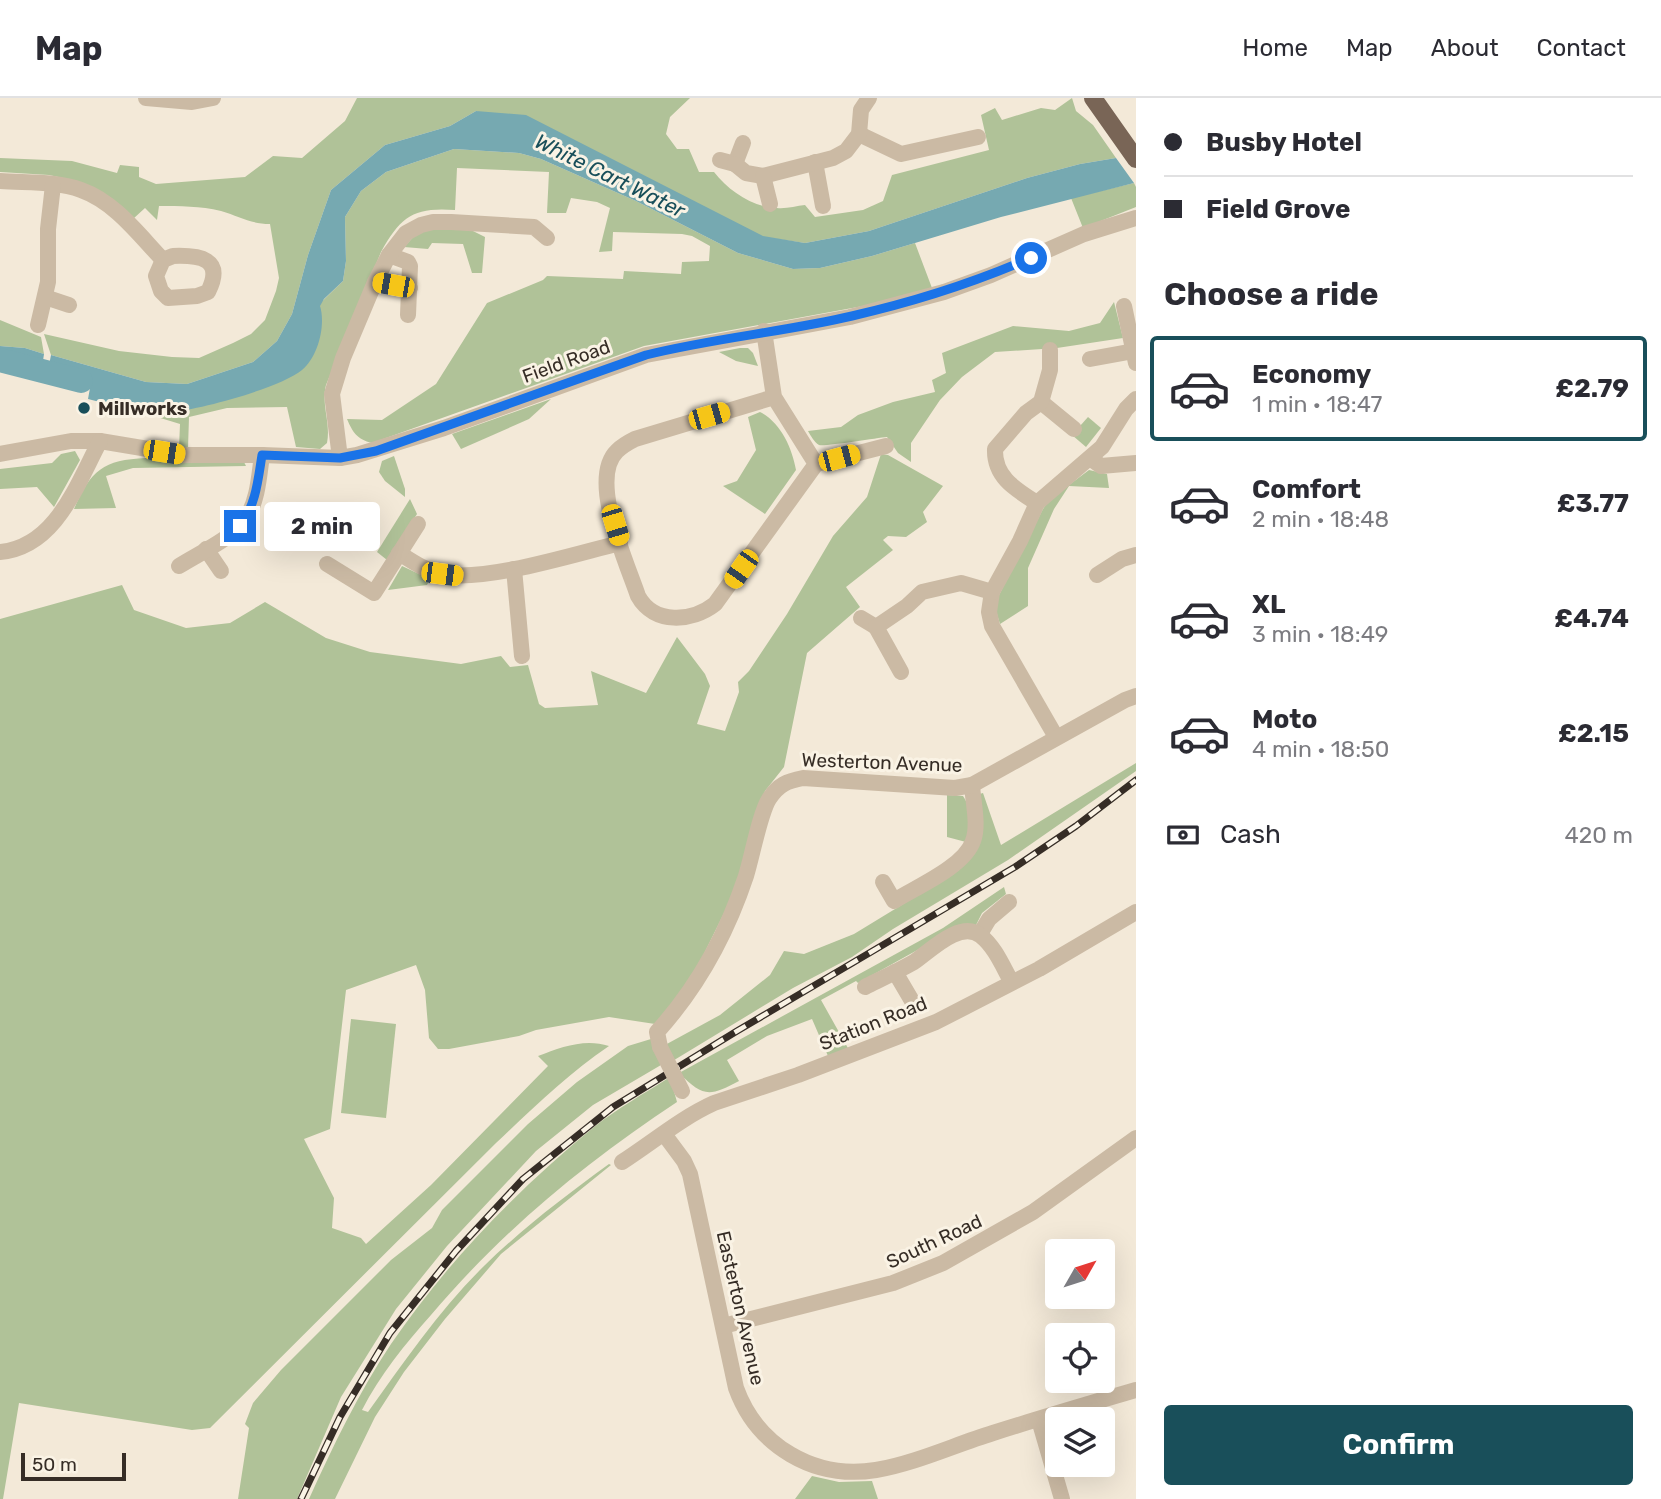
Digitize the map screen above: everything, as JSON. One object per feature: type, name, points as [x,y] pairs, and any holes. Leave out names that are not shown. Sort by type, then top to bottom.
[{"type":"main road","points":[[1093,98],[1136,159]]},
{"type":"street","points":[[146,98],[192,102],[213,98]]},
{"type":"street","points":[[743,143],[728,162],[747,173],[763,176],[846,152],[859,134],[861,110],[869,98]]},
{"type":"street","points":[[859,134],[901,154],[978,137]]},
{"type":"street","points":[[816,162],[823,206]]},
{"type":"street","points":[[763,176],[770,204]]},
{"type":"street","points":[[0,181],[80,189],[104,201],[163,260]]},
{"type":"street","points":[[38,325],[48,282],[48,229],[53,185]]},
{"type":"street","name":"Field Road","points":[[0,454],[43,447],[56,442],[100,442],[184,455],[340,458],[376,451],[646,355],[850,317],[944,292],[991,275],[1084,234],[1136,218]]},
{"type":"street","points":[[340,458],[332,394],[343,358],[375,282],[389,255],[406,233],[433,222],[534,227],[547,238]]},
{"type":"street","points":[[389,255],[408,262],[408,315]]},
{"type":"street","points":[[375,282],[410,288]]},
{"type":"street","points":[[45,297],[69,305]]},
{"type":"street","points":[[1090,359],[1135,357],[1125,306]]},
{"type":"street","points":[[764,331],[774,397],[816,464]]},
{"type":"street","points":[[1037,503],[1007,482],[995,466],[995,449],[1026,413],[1041,402],[1050,370],[1050,350]]},
{"type":"street","points":[[774,397],[635,439],[616,452],[608,467],[605,485],[620,543],[643,605],[652,612],[675,618],[704,612],[725,591],[816,464],[887,446]]},
{"type":"street","points":[[1056,737],[992,626],[989,612],[992,592],[1037,503],[1102,447],[1126,409],[1136,399]]},
{"type":"street","points":[[1041,402],[1073,429]]},
{"type":"street","points":[[0,552],[31,542],[52,526],[100,442]]},
{"type":"street","points":[[179,566],[240,526],[248,516],[256,494],[262,455]]},
{"type":"street","points":[[1090,457],[1101,467],[1136,463]]},
{"type":"street","points":[[327,564],[374,593],[418,524]]},
{"type":"street","points":[[399,553],[424,568],[459,576],[514,569],[620,543]]},
{"type":"street","points":[[206,549],[221,571]]},
{"type":"street","points":[[1097,575],[1122,559],[1136,555]]},
{"type":"street","points":[[514,569],[523,656]]},
{"type":"street","points":[[876,627],[907,607],[922,592],[961,583],[992,592]]},
{"type":"street","points":[[861,618],[876,627],[901,671]]},
{"type":"street","name":"Westerton Avenue","points":[[691,1113],[658,1040],[701,974],[745,879],[767,801],[784,782],[803,778],[955,788],[972,785],[1130,698]]},
{"type":"street","points":[[883,882],[894,901],[941,874],[967,851],[973,841],[974,830],[972,785]]},
{"type":"street","points":[[980,934],[989,919],[1009,902]]},
{"type":"street","name":"Station Road","points":[[622,1162],[691,1113],[936,1022],[1011,981],[1039,969],[1136,912]]},
{"type":"street","points":[[865,987],[915,961],[949,936],[970,931],[980,934],[991,946],[1011,981]]},
{"type":"street","points":[[895,972],[915,1006]]},
{"type":"street","name":"Easterton Avenue","points":[[664,1134],[690,1174],[736,1388],[743,1408],[769,1439],[785,1451],[817,1466],[856,1471],[875,1470],[1136,1390]]},
{"type":"street","name":"South Road","points":[[723,1326],[893,1283],[943,1263],[1034,1212],[1136,1138]]},
{"type":"street","points":[[1039,1420],[1062,1499]]},
{"type":"green space","points":[[357,98],[690,98],[670,117],[666,134],[677,149],[689,149],[699,172],[714,172],[734,191],[759,205],[780,208],[805,205],[815,217],[863,210],[883,201],[892,175],[989,150],[981,115],[995,108],[1002,120],[1041,108],[1055,110],[1072,98],[1076,111],[1093,125],[1116,158],[1027,178],[869,231],[805,243],[763,237],[694,202],[476,111],[450,126],[385,145],[331,190],[308,255],[292,314],[277,341],[253,362],[187,384],[146,382],[51,355],[44,334],[119,351],[199,358],[251,334],[265,320],[279,278],[270,224],[250,221],[213,209],[182,206],[159,206],[157,220],[145,208],[133,219],[72,180],[49,175],[0,172],[0,158],[72,161],[117,173],[120,165],[139,167],[139,177],[156,184],[245,177],[273,156],[302,158],[345,121]]},
{"type":"green space","points":[[454,149],[519,153],[541,159],[636,201],[738,253],[793,269],[820,268],[915,243],[932,288],[885,302],[644,346],[372,443],[356,435],[347,419],[382,420],[436,384],[487,303],[547,276],[623,279],[624,271],[681,274],[682,262],[709,261],[710,246],[692,236],[682,234],[613,232],[612,251],[599,252],[610,208],[597,202],[571,198],[566,213],[547,213],[549,172],[457,168],[455,210],[429,210],[410,216],[395,230],[381,252],[326,385],[328,436],[327,443],[320,449],[296,447],[287,407],[227,408],[189,417],[188,448],[179,448],[180,424],[131,409],[218,402],[343,281],[346,261],[345,217],[361,191],[386,172]]},
{"type":"green space","points":[[1134,183],[1136,207],[1083,228],[1071,198]]},
{"type":"green space","points":[[433,228],[467,228],[485,237],[482,273],[472,273],[463,244],[432,243],[428,249],[404,247],[418,232]]},
{"type":"green space","points":[[1114,302],[1123,338],[1057,348],[995,352],[962,377],[940,400],[911,443],[911,462],[898,453],[887,437],[819,445],[808,431],[841,427],[858,415],[893,402],[935,392],[932,380],[946,373],[942,353],[1013,326],[1069,331],[1100,323]]},
{"type":"green space","points":[[0,320],[41,337],[44,354],[25,348],[0,346]]},
{"type":"green space","points":[[748,348],[753,353],[758,366],[736,361],[719,352]]},
{"type":"green space","points":[[551,399],[529,419],[461,449],[452,434]]},
{"type":"green space","points":[[760,412],[780,429],[792,453],[796,470],[765,514],[723,486],[737,481],[756,450],[748,417]]},
{"type":"green space","points":[[1088,417],[1101,428],[1086,447],[1072,435]]},
{"type":"green space","points":[[75,451],[80,460],[54,507],[37,487],[0,489],[0,469],[52,463],[61,454]]},
{"type":"green space","points":[[881,454],[888,455],[943,486],[923,512],[927,522],[906,537],[888,536],[883,540],[893,550],[846,587],[860,607],[807,653],[784,767],[765,791],[734,893],[689,984],[655,1024],[609,1017],[449,1049],[438,1049],[429,1038],[425,990],[416,965],[346,990],[330,1129],[304,1139],[334,1198],[332,1228],[361,1238],[366,1244],[431,1185],[548,1066],[538,1056],[582,1043],[609,1046],[565,1080],[496,1143],[210,1428],[192,1430],[19,1403],[3,1499],[0,1499],[0,619],[122,585],[134,610],[186,628],[230,623],[265,602],[326,638],[370,652],[461,664],[501,656],[510,667],[528,665],[539,704],[545,708],[598,705],[591,671],[646,693],[677,637],[705,674],[710,686],[697,724],[725,731],[739,692],[738,682],[749,671],[787,614],[833,536],[867,497]]},
{"type":"green space","points":[[394,456],[405,497],[385,481],[379,472],[382,461]]},
{"type":"green space","points":[[146,458],[184,463],[244,462],[246,466],[133,468],[106,476],[116,508],[74,509],[86,485],[100,470],[119,461]]},
{"type":"green space","points":[[1089,470],[1107,474],[1109,488],[1069,486],[1054,509],[1028,568],[1028,606],[1000,624],[996,601],[1043,509],[1049,500]]},
{"type":"green space","points":[[410,499],[417,514],[387,560],[377,552]]},
{"type":"green space","points":[[402,566],[430,579],[427,585],[388,590]]},
{"type":"green space","points":[[1136,763],[1136,771],[1008,860],[893,929],[852,957],[793,988],[671,1062],[665,1045],[720,1015],[770,975],[784,951],[804,954],[854,934],[959,870],[976,795],[983,793],[1001,845]]},
{"type":"green space","points":[[947,795],[963,796],[966,801],[969,818],[966,842],[947,837]]},
{"type":"green space","points":[[1004,887],[1006,894],[982,913],[976,925],[930,943],[821,1000],[849,1050],[828,1056],[812,1019],[767,1036],[727,1060],[739,1081],[720,1090],[701,1090],[679,1073],[943,928]]},
{"type":"green space","points":[[351,1019],[396,1024],[386,1118],[341,1113]]},
{"type":"green space","points":[[651,1039],[661,1065],[593,1105],[536,1151],[447,1246],[396,1309],[341,1397],[297,1499],[238,1499],[249,1428],[245,1424],[253,1403],[281,1370],[391,1260],[432,1228],[442,1210],[528,1124],[577,1082],[628,1046]]},
{"type":"green space","points":[[670,1077],[677,1102],[610,1149],[546,1200],[458,1284],[421,1326],[385,1372],[362,1410],[368,1412],[437,1318],[484,1266],[545,1213],[611,1165],[501,1254],[404,1372],[375,1417],[335,1499],[309,1499],[327,1459],[379,1362],[413,1313],[460,1255],[511,1201],[594,1127]]},
{"type":"green space","points":[[812,1476],[839,1482],[872,1481],[878,1499],[795,1499]]},
{"type":"water","points":[[476,111],[526,115],[763,236],[805,243],[869,231],[1027,178],[1080,164],[1116,158],[1134,183],[1001,217],[872,256],[820,268],[793,269],[738,253],[636,201],[541,159],[519,153],[454,149],[386,172],[361,191],[345,217],[346,261],[343,281],[320,306],[321,331],[312,357],[302,370],[291,377],[239,397],[165,412],[131,410],[88,399],[90,388],[46,381],[51,355],[146,382],[187,384],[253,362],[277,341],[292,314],[308,255],[331,190],[385,145],[450,126]]},
{"type":"water","points":[[0,346],[25,348],[44,354],[40,380],[0,371]]},
{"type":"waterway","name":"White Cart Water","points":[[0,360],[81,381]]},
{"type":"railway","points":[[301,1499],[340,1417],[390,1333],[456,1251],[523,1179],[613,1107],[1015,867],[1076,826],[1136,780]]},
{"type":"place","name":"Millworks","points":[[84,408]]},
{"type":"route","points":[[240,526],[248,516],[256,494],[262,455],[340,458],[376,451],[646,355],[850,317],[944,292],[1031,258]]}]
